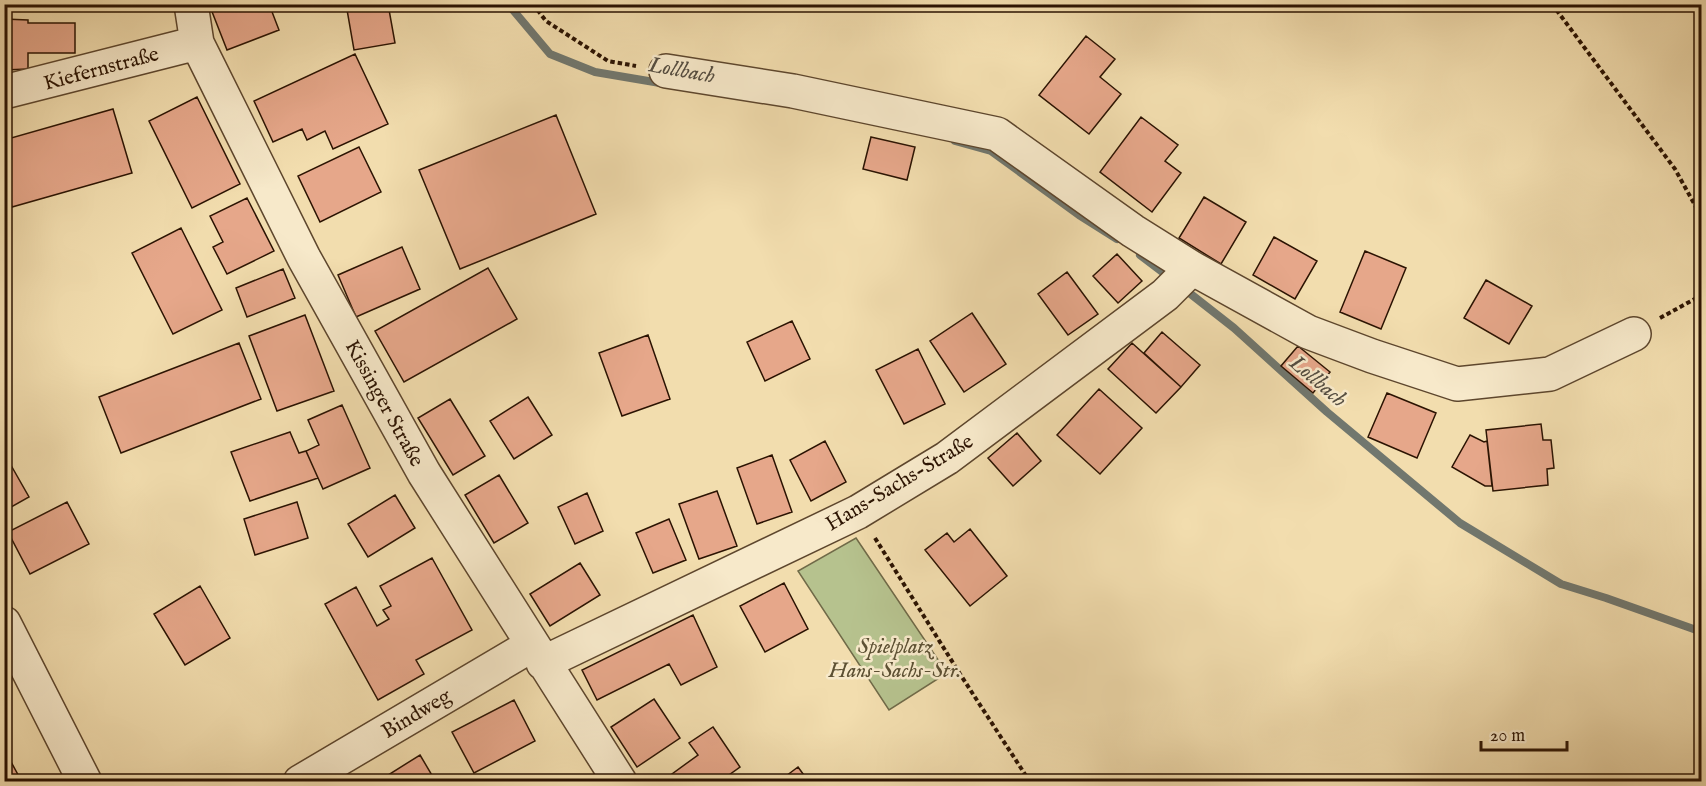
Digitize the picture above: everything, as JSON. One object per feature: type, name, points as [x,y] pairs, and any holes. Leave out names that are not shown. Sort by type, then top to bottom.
[{"type":"street","name":"Kissinger Straße","points":[[191,4],[197,43],[304,258],[424,473],[620,782]]},
{"type":"street","name":"Kiefernstraße","points":[[4,92],[197,43]]},
{"type":"street","points":[[666,71],[793,91],[998,134],[1133,231],[1180,280],[1308,332],[1457,384],[1550,374],[1634,334]]},
{"type":"street","name":"Hans-Sachs-Straße","points":[[537,654],[858,512],[947,458],[1180,280]]},
{"type":"street","points":[[4,623],[86,782]]},
{"type":"street","name":"Bindweg","points":[[300,782],[537,654]]},
{"type":"path","points":[[533,4],[546,21],[608,61],[666,71]]},
{"type":"path","points":[[1552,4],[1675,170],[1701,218]]},
{"type":"path","points":[[1634,334],[1701,295]]},
{"type":"path","points":[[858,512],[1030,782]]},
{"type":"green space","name":"Spielplatz Hans-Sachs-Str.","points":[[856,538],[947,673],[889,710],[798,571]]},
{"type":"building","points":[[123,4],[161,4],[161,9],[123,8]]},
{"type":"building","points":[[209,4],[269,4],[279,30],[227,50]]},
{"type":"building","points":[[346,4],[388,4],[395,43],[354,50]]},
{"type":"building","points":[[4,19],[28,20],[28,23],[75,23],[75,53],[28,53],[28,69],[4,70]]},
{"type":"building","points":[[1086,36],[1115,59],[1100,77],[1121,94],[1089,134],[1039,95]]},
{"type":"building","points":[[355,54],[388,124],[333,149],[325,131],[307,140],[302,129],[273,142],[254,101]]},
{"type":"building","points":[[197,97],[240,184],[192,208],[149,121]]},
{"type":"building","points":[[113,109],[132,173],[12,207],[4,179],[4,140]]},
{"type":"building","points":[[556,115],[596,214],[460,269],[419,170]]},
{"type":"building","points":[[1141,117],[1178,145],[1165,161],[1181,173],[1152,212],[1100,172]]},
{"type":"building","points":[[871,137],[915,147],[907,180],[863,169]]},
{"type":"building","points":[[359,147],[381,192],[320,222],[298,176]]},
{"type":"building","points":[[1204,197],[1246,222],[1221,264],[1179,238]]},
{"type":"building","points":[[247,198],[274,251],[227,274],[213,247],[223,242],[210,216]]},
{"type":"building","points":[[181,228],[222,310],[173,334],[132,253]]},
{"type":"building","points":[[1274,237],[1317,261],[1295,299],[1253,275]]},
{"type":"building","points":[[402,247],[420,289],[356,317],[338,275]]},
{"type":"building","points":[[1365,251],[1406,268],[1381,329],[1340,312]]},
{"type":"building","points":[[1117,254],[1142,281],[1118,303],[1093,276]]},
{"type":"building","points":[[488,268],[517,319],[404,382],[375,331]]},
{"type":"building","points":[[283,269],[295,298],[247,317],[236,288]]},
{"type":"building","points":[[1067,272],[1098,314],[1068,335],[1038,294]]},
{"type":"building","points":[[1486,280],[1532,306],[1509,344],[1464,318]]},
{"type":"building","points":[[972,313],[1006,364],[964,392],[930,341]]},
{"type":"building","points":[[305,315],[334,391],[277,411],[249,336]]},
{"type":"building","points":[[792,321],[810,359],[765,381],[747,342]]},
{"type":"building","points":[[1162,332],[1200,365],[1181,387],[1144,353]]},
{"type":"building","points":[[648,335],[670,399],[622,416],[599,353]]},
{"type":"building","points":[[239,343],[261,399],[121,453],[99,397]]},
{"type":"building","points":[[1132,343],[1181,387],[1156,413],[1108,369]]},
{"type":"building","points":[[1298,346],[1330,372],[1313,393],[1281,366]]},
{"type":"building","points":[[918,349],[945,404],[904,424],[876,370]]},
{"type":"building","points":[[1099,389],[1142,428],[1100,474],[1057,435]]},
{"type":"building","points":[[1387,393],[1436,413],[1417,458],[1368,437]]},
{"type":"building","points":[[528,397],[552,435],[514,459],[490,421]]},
{"type":"building","points":[[450,399],[485,456],[453,475],[418,418]]},
{"type":"building","points":[[342,405],[370,468],[323,489],[306,451],[319,445],[308,420]]},
{"type":"building","points":[[1541,424],[1543,440],[1551,440],[1554,468],[1547,469],[1548,485],[1493,491],[1486,430]]},
{"type":"building","points":[[290,432],[299,453],[306,451],[318,478],[250,501],[231,452]]},
{"type":"building","points":[[1017,433],[1041,461],[1013,486],[988,458]]},
{"type":"building","points":[[1470,435],[1484,442],[1487,441],[1492,486],[1485,486],[1452,467]]},
{"type":"building","points":[[825,441],[846,482],[811,501],[790,460]]},
{"type":"building","points":[[4,453],[29,497],[4,511]]},
{"type":"building","points":[[772,455],[792,512],[757,524],[737,468]]},
{"type":"building","points":[[499,475],[528,523],[494,543],[465,495]]},
{"type":"building","points":[[717,491],[737,546],[699,559],[679,504]]},
{"type":"building","points":[[587,493],[603,531],[575,544],[558,507]]},
{"type":"building","points":[[395,495],[415,528],[368,557],[348,524]]},
{"type":"building","points":[[67,502],[89,544],[30,574],[8,532]]},
{"type":"building","points":[[297,502],[308,538],[255,555],[244,519]]},
{"type":"building","points":[[669,519],[686,560],[653,573],[636,533]]},
{"type":"building","points":[[970,529],[1007,576],[970,606],[925,550],[947,533],[954,542]]},
{"type":"building","points":[[432,558],[472,630],[416,660],[424,674],[378,700],[325,604],[356,587],[377,626],[389,619],[383,610],[391,606],[380,586]]},
{"type":"building","points":[[580,563],[600,595],[550,626],[530,594]]},
{"type":"building","points":[[784,583],[808,629],[765,652],[740,606]]},
{"type":"building","points":[[200,586],[230,638],[185,665],[154,614]]},
{"type":"building","points":[[693,615],[717,667],[681,685],[669,664],[597,700],[582,670]]},
{"type":"building","points":[[654,699],[680,738],[637,767],[611,727]]},
{"type":"building","points":[[514,700],[535,741],[474,773],[452,732]]},
{"type":"building","points":[[713,727],[740,767],[719,782],[661,782],[698,755],[689,743]]},
{"type":"building","points":[[4,749],[22,782],[4,782]]},
{"type":"building","points":[[420,755],[436,782],[377,782]]},
{"type":"building","points":[[798,767],[809,782],[778,782]]},
{"type":"waterway","name":"Lollbach","points":[[508,4],[550,54],[595,72],[666,84]]},
{"type":"waterway","name":"Lollbach","points":[[955,141],[991,151],[1079,215],[1117,239]]},
{"type":"waterway","name":"Lollbach","points":[[1140,255],[1173,280]]},
{"type":"waterway","name":"Lollbach","points":[[1183,288],[1234,328],[1327,412],[1460,523],[1561,584],[1702,632]]}]
